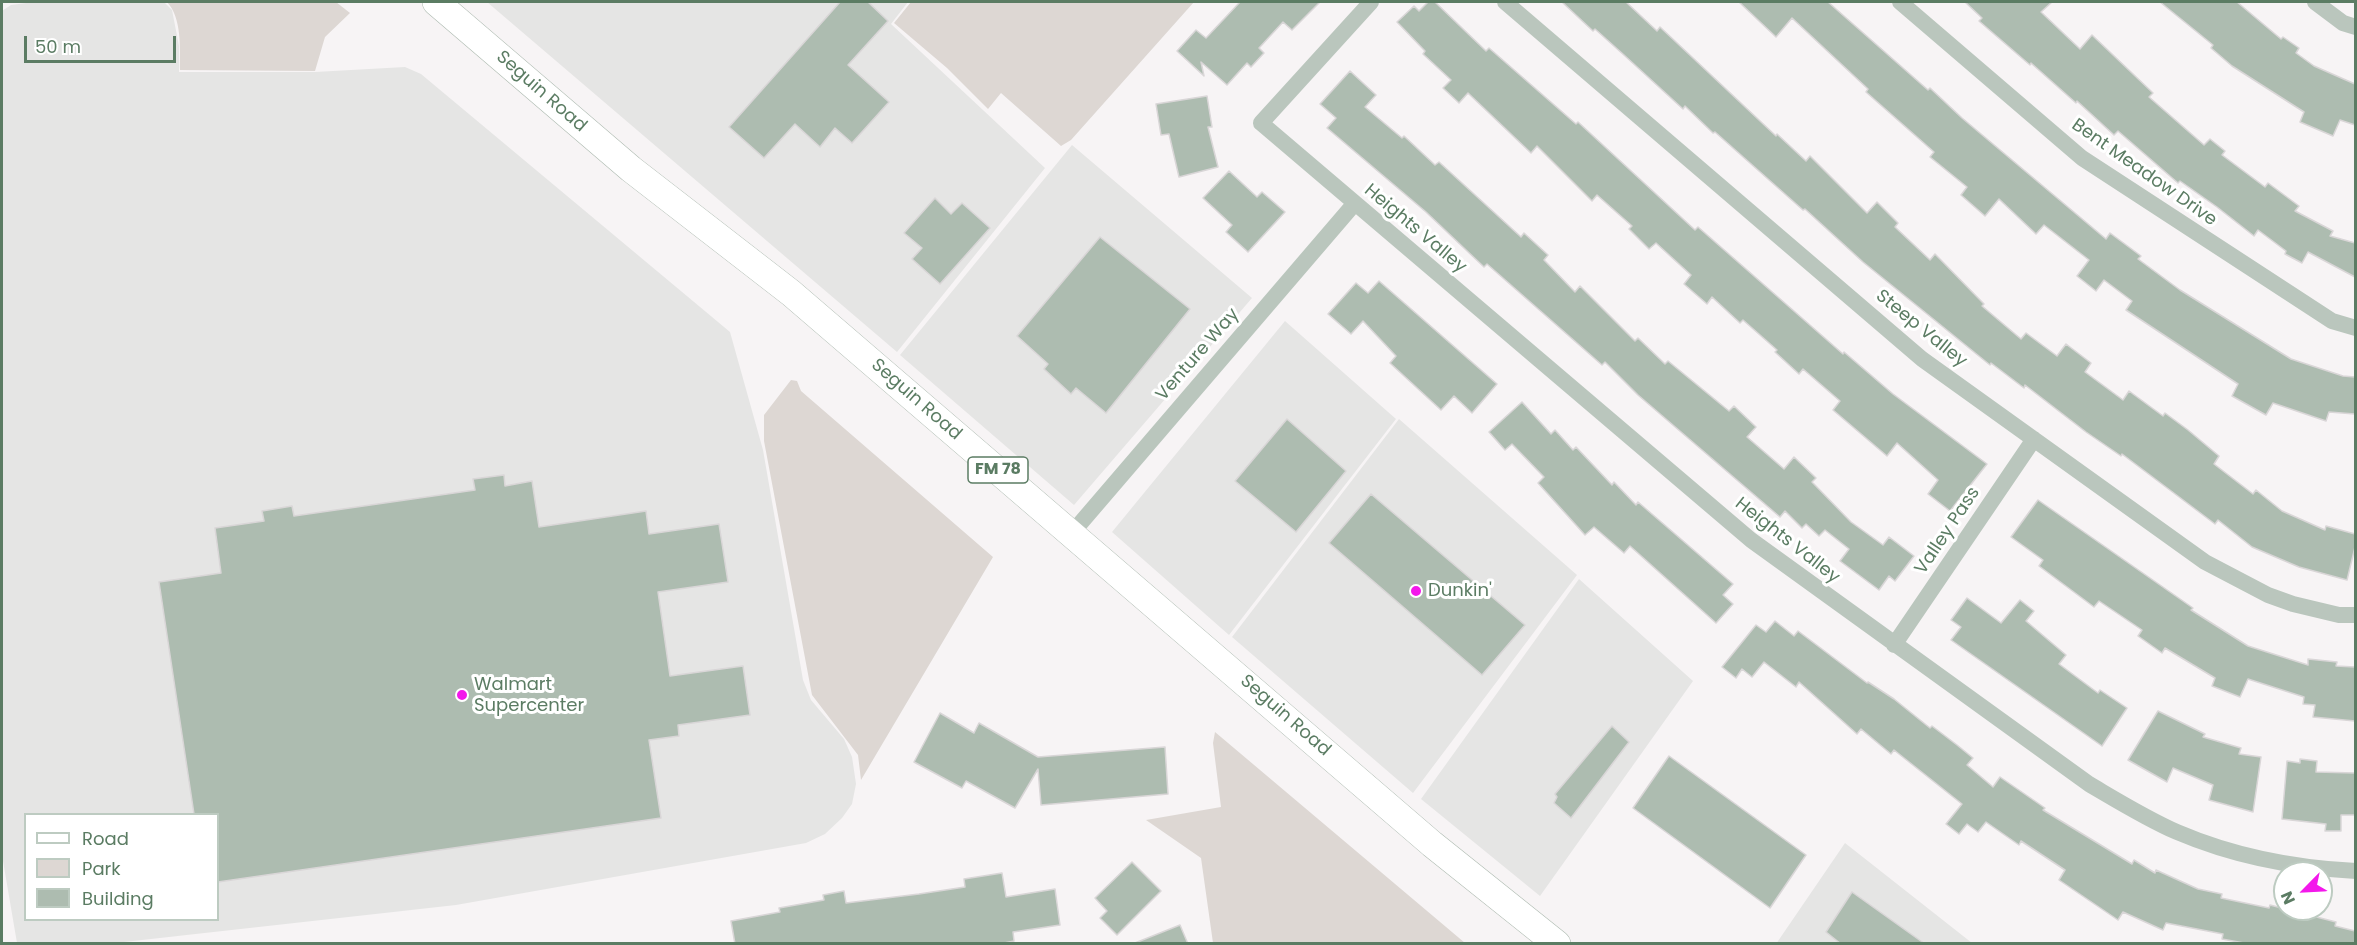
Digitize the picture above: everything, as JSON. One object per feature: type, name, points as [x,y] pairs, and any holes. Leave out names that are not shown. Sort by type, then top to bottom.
[{"type":"main road","name":"Seguin Road","points":[[436,2],[631,169],[791,293],[1432,844],[1557,944]]},
{"type":"street","name":"Heights Valley","points":[[1371,2],[1261,123],[1751,540],[2089,784],[2147,818],[2180,833],[2232,850],[2321,869],[2355,871]]},
{"type":"street","name":"Steep Valley","points":[[1505,2],[1922,359],[2205,562],[2244,585],[2293,604],[2339,615],[2355,615]]},
{"type":"street","name":"Bent Meadow Drive","points":[[1900,2],[2082,158],[2332,321],[2355,328]]},
{"type":"street","points":[[2315,2],[2343,23],[2355,27]]},
{"type":"street","name":"Venture Way","points":[[1072,533],[1355,203]]},
{"type":"street","name":"Valley Pass","points":[[1894,645],[2034,439]]},
{"type":"shaded area","points":[[34,2],[164,2],[172,10],[179,46],[179,72],[315,72],[405,67],[421,74],[730,332],[763,450],[803,680],[811,700],[844,739],[852,757],[856,784],[852,804],[842,818],[825,834],[806,843],[456,905],[115,943],[17,943],[2,855],[2,11],[11,5]]},
{"type":"shaded area","points":[[487,2],[908,2],[891,24],[1045,168],[897,352]]},
{"type":"shaded area","points":[[1072,145],[1252,298],[1074,505],[900,355]]},
{"type":"shaded area","points":[[1285,321],[1396,419],[1229,635],[1112,532]]},
{"type":"shaded area","points":[[1399,419],[1577,575],[1413,793],[1232,637]]},
{"type":"shaded area","points":[[1579,579],[1693,681],[1540,896],[1421,799]]},
{"type":"shaded area","points":[[1845,843],[1972,943],[1776,944]]},
{"type":"green space","points":[[167,2],[336,2],[350,13],[325,37],[315,71],[180,70],[178,25]]},
{"type":"green space","points":[[911,2],[1194,2],[1071,140],[1061,146],[1001,93],[988,109],[947,68],[894,23]]},
{"type":"green space","points":[[791,380],[797,381],[801,391],[993,557],[861,780],[858,755],[812,695],[764,441],[764,415]]},
{"type":"green space","points":[[1215,732],[1465,943],[1213,943],[1201,858],[1146,820],[1221,807],[1213,743]]},
{"type":"building","points":[[840,2],[868,2],[888,21],[848,65],[889,102],[852,143],[835,128],[820,147],[795,124],[764,158],[729,127]]},
{"type":"building","points":[[1240,2],[1320,2],[1292,30],[1283,22],[1259,48],[1264,53],[1251,67],[1247,63],[1227,85],[1201,62],[1204,76],[1177,51],[1196,30],[1206,38]]},
{"type":"building","points":[[1428,2],[1435,2],[1486,51],[1489,48],[1576,124],[1578,122],[1695,230],[1698,227],[1843,354],[1844,352],[1893,394],[1987,464],[1950,511],[1928,494],[1938,480],[1897,443],[1887,456],[1833,410],[1840,401],[1803,369],[1799,374],[1775,352],[1777,350],[1743,320],[1740,323],[1712,297],[1707,304],[1684,284],[1691,275],[1656,243],[1649,249],[1629,229],[1632,226],[1597,195],[1592,201],[1537,146],[1531,153],[1468,93],[1459,103],[1443,88],[1451,80],[1423,54],[1425,51],[1397,22],[1414,6],[1419,11]]},
{"type":"building","points":[[1562,2],[1626,2],[1657,31],[1660,27],[1776,136],[1777,134],[1806,161],[1810,156],[1867,213],[1877,202],[1898,223],[1895,227],[1930,260],[1935,254],[1984,304],[1982,306],[2021,339],[2026,333],[2057,356],[2066,344],[2091,363],[2085,372],[2123,400],[2129,391],[2163,416],[2165,413],[2219,456],[2214,464],[2253,494],[2256,490],[2282,511],[2325,530],[2326,526],[2355,534],[2355,547],[2347,580],[2299,567],[2252,547],[2218,520],[2215,524],[2122,454],[2121,456],[2086,432],[2025,385],[2024,388],[1991,363],[1990,365],[1863,262],[1805,209],[1803,210],[1715,132],[1713,133],[1685,106],[1683,109]]},
{"type":"building","points":[[1739,2],[1828,2],[1928,90],[1930,88],[1962,118],[2106,239],[2110,233],[2141,256],[2138,259],[2180,290],[2291,359],[2343,376],[2355,377],[2355,414],[2329,412],[2326,421],[2273,403],[2266,415],[2232,396],[2238,384],[2126,310],[2132,301],[2104,280],[2096,291],[2077,276],[2089,260],[2044,225],[2036,234],[1999,199],[1985,216],[1961,195],[1967,187],[1930,157],[1934,152],[1866,92],[1868,89],[1792,18],[1776,37]]},
{"type":"building","points":[[1965,2],[2052,2],[2041,12],[2080,49],[2092,35],[2153,93],[2149,97],[2204,145],[2210,139],[2225,151],[2222,155],[2265,187],[2268,183],[2299,206],[2295,211],[2333,231],[2330,236],[2355,243],[2355,277],[2308,252],[2302,263],[2285,254],[2286,251],[2258,230],[2254,236],[2180,181],[2178,183],[2118,131],[2114,135],[2077,101],[2076,103],[2031,63],[2030,65],[1979,21],[1982,18]]},
{"type":"building","points":[[2160,2],[2237,2],[2281,39],[2283,37],[2299,48],[2296,53],[2314,66],[2355,84],[2355,125],[2340,120],[2333,136],[2300,122],[2304,112],[2232,66],[2211,48],[2213,45]]},
{"type":"building","points":[[1350,71],[1376,95],[1365,107],[1402,138],[1404,136],[1435,165],[1439,162],[1521,237],[1524,233],[1548,255],[1544,260],[1575,292],[1580,286],[1635,341],[1638,338],[1665,364],[1668,361],[1729,411],[1734,406],[1756,427],[1747,437],[1784,469],[1794,457],[1816,478],[1812,482],[1851,522],[1883,545],[1889,537],[1914,556],[1895,581],[1889,576],[1879,590],[1840,561],[1849,549],[1825,530],[1819,536],[1806,524],[1802,528],[1785,511],[1780,517],[1638,395],[1605,362],[1602,365],[1487,264],[1484,267],[1426,212],[1327,128],[1336,118],[1320,104]]},
{"type":"building","points":[[1207,96],[1212,127],[1208,127],[1218,167],[1179,177],[1169,134],[1161,135],[1156,104]]},
{"type":"building","points":[[1229,171],[1257,197],[1262,192],[1285,212],[1248,252],[1226,232],[1232,225],[1203,198]]},
{"type":"building","points":[[935,198],[951,214],[962,203],[990,228],[940,284],[912,259],[922,248],[904,233]]},
{"type":"building","points":[[1100,237],[1190,309],[1106,413],[1076,388],[1071,394],[1044,369],[1048,364],[1017,336]]},
{"type":"building","points":[[1379,281],[1497,384],[1472,413],[1454,396],[1441,410],[1390,363],[1396,356],[1363,321],[1351,334],[1328,314],[1356,283],[1368,293]]},
{"type":"building","points":[[1522,402],[1551,434],[1555,430],[1573,450],[1576,447],[1612,485],[1614,482],[1636,505],[1638,502],[1733,584],[1723,595],[1733,604],[1716,623],[1630,546],[1624,553],[1594,527],[1585,535],[1538,483],[1544,477],[1512,444],[1505,450],[1489,432]]},
{"type":"building","points":[[1287,419],[1346,471],[1296,532],[1235,481]]},
{"type":"building","name":"Walmart Supercenter","points":[[504,475],[505,486],[532,481],[539,527],[646,511],[649,534],[719,524],[728,582],[658,592],[670,676],[743,666],[750,715],[678,725],[679,736],[649,740],[661,818],[219,882],[219,813],[194,813],[159,582],[221,573],[215,528],[264,521],[262,511],[292,506],[294,516],[475,490],[473,479]]},
{"type":"building","points":[[1371,494],[1525,625],[1482,675],[1329,543]]},
{"type":"building","points":[[2038,500],[2193,608],[2191,610],[2248,646],[2308,665],[2308,659],[2337,662],[2336,666],[2355,667],[2355,721],[2313,717],[2315,705],[2303,704],[2304,697],[2248,679],[2240,697],[2212,686],[2215,678],[2165,648],[2162,653],[2138,636],[2142,630],[2099,601],[2094,607],[2039,566],[2043,560],[2011,537]]},
{"type":"building","points":[[1967,598],[2001,623],[2020,600],[2034,611],[2026,621],[2066,655],[2059,664],[2098,693],[2100,690],[2127,708],[2102,746],[1951,640],[1961,627],[1951,620]]},
{"type":"building","points":[[1775,621],[1794,636],[1798,631],[1867,683],[1894,699],[1930,728],[1932,726],[1957,745],[1973,758],[1967,765],[1993,787],[2000,777],[2045,808],[2043,810],[2132,864],[2134,860],[2155,873],[2156,870],[2198,889],[2222,894],[2221,898],[2269,908],[2270,905],[2273,906],[2273,921],[2336,922],[2335,926],[2355,931],[2355,944],[2244,943],[2222,939],[2223,934],[2166,923],[2163,930],[2123,912],[2118,920],[2059,880],[2065,870],[2021,841],[2019,845],[1986,822],[1978,832],[1967,824],[1959,834],[1946,824],[1962,804],[1894,750],[1891,754],[1861,729],[1857,734],[1799,682],[1796,687],[1764,662],[1752,677],[1742,669],[1736,678],[1722,667],[1756,625],[1766,632]]},
{"type":"building","points":[[2158,711],[2205,734],[2203,737],[2241,748],[2239,754],[2261,757],[2253,812],[2209,800],[2213,785],[2173,768],[2167,782],[2128,760]]},
{"type":"building","points":[[940,713],[974,733],[979,723],[1038,757],[1165,747],[1168,794],[1041,805],[1038,769],[1015,808],[966,781],[962,788],[914,762]]},
{"type":"building","points":[[1612,726],[1629,742],[1571,818],[1554,803],[1557,797],[1555,794]]},
{"type":"building","points":[[1669,756],[1806,855],[1770,908],[1633,808]]},
{"type":"building","points":[[2300,759],[2317,761],[2316,772],[2355,773],[2355,815],[2341,815],[2341,831],[2325,831],[2326,824],[2282,819],[2287,761],[2300,763]]},
{"type":"building","points":[[1132,862],[1161,891],[1117,935],[1100,918],[1107,911],[1095,898]]},
{"type":"building","points":[[1002,873],[1006,897],[1055,889],[1060,925],[1013,932],[1014,941],[999,944],[735,944],[731,921],[780,912],[779,908],[824,900],[823,895],[844,891],[846,903],[965,887],[964,879]]},
{"type":"building","points":[[1852,892],[1925,944],[1841,944],[1826,932]]},
{"type":"building","points":[[1180,925],[1188,944],[1135,943]]},
{"type":"place","name":"Dunkin'","points":[[1416,591]]},
{"type":"place","name":"Walmart Supercenter","points":[[462,695]]}]
